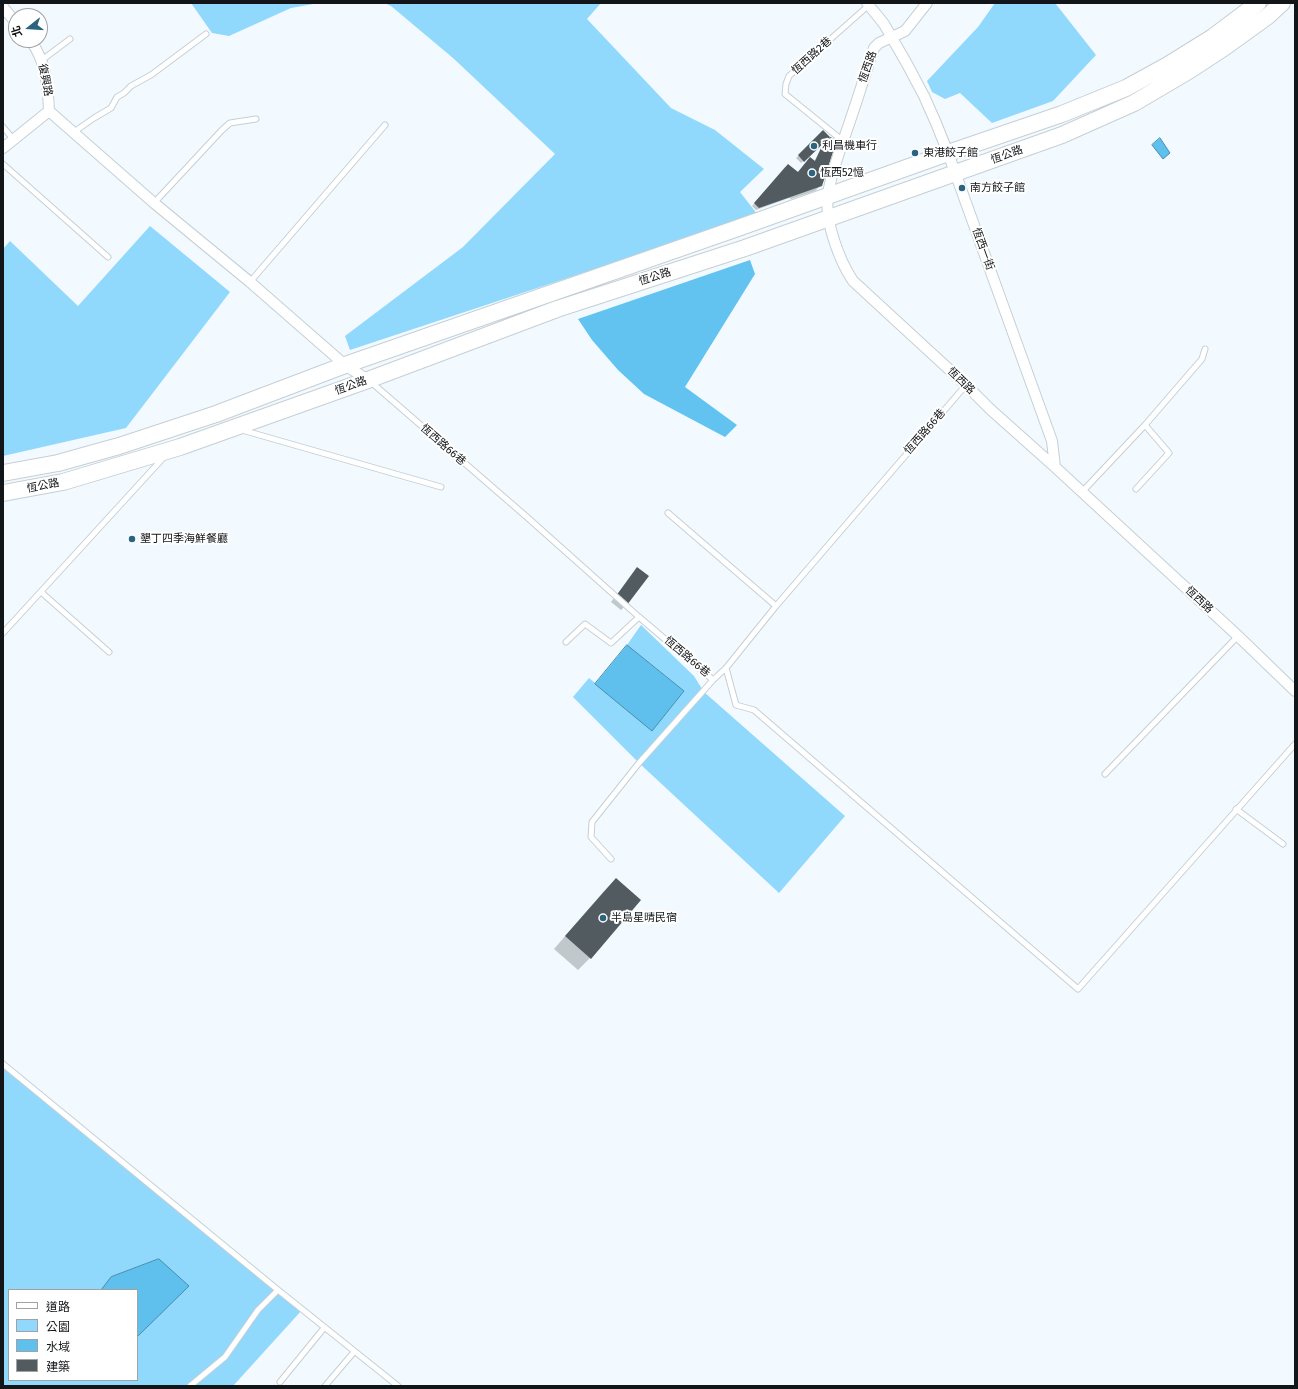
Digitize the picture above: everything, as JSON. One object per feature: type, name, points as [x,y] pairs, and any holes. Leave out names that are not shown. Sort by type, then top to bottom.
[{"type":"main road","name":"恆公路","points":[[3,473],[58,463],[126,444],[216,414],[345,365],[1062,114],[1126,88],[1168,65],[1213,37],[1258,3]]},
{"type":"main road","name":"恆公路","points":[[3,493],[63,482],[170,450],[368,380],[557,309],[745,248],[1062,135],[1134,103],[1190,70],[1268,16],[1282,3]]},
{"type":"street","name":"恆西路","points":[[927,3],[905,31],[879,43],[874,48],[843,141],[828,195],[829,218],[844,267],[854,281],[990,409],[1055,467],[1295,690]]},
{"type":"street","points":[[868,4],[884,24],[891,38]]},
{"type":"street","name":"恆西一街","points":[[891,38],[924,96],[956,173],[1052,441],[1055,467]]},
{"type":"street","name":"復興路","points":[[3,148],[49,111],[49,92],[42,60],[35,48]]},
{"type":"street","points":[[49,111],[345,365],[368,380]]},
{"type":"lane","name":"恆西路2巷","points":[[843,141],[785,94],[786,84],[789,76],[868,4]]},
{"type":"lane","points":[[73,133],[111,108],[117,97],[131,86],[151,75],[206,34]]},
{"type":"lane","points":[[42,60],[70,39]]},
{"type":"lane","points":[[154,202],[230,123],[256,119]]},
{"type":"lane","points":[[250,282],[385,125]]},
{"type":"lane","points":[[3,127],[13,140]]},
{"type":"lane","points":[[3,164],[108,257]]},
{"type":"lane","points":[[1082,492],[1145,426],[1202,359],[1205,349]]},
{"type":"lane","name":"恆西路66巷","points":[[368,380],[713,680],[726,668],[776,606],[966,385]]},
{"type":"lane","points":[[1136,489],[1169,453],[1145,426]]},
{"type":"lane","points":[[235,428],[441,487]]},
{"type":"lane","points":[[3,633],[170,450]]},
{"type":"lane","points":[[668,513],[776,606]]},
{"type":"lane","points":[[41,592],[109,652]]},
{"type":"lane","points":[[566,642],[585,624],[611,643],[639,617]]},
{"type":"lane","points":[[1105,774],[1238,636]]},
{"type":"lane","points":[[726,668],[736,705],[754,710],[1078,989],[1295,744]]},
{"type":"lane","points":[[611,859],[591,837],[592,822],[639,763],[713,680]]},
{"type":"lane","points":[[1236,809],[1283,844]]},
{"type":"lane","points":[[3,1064],[324,1328],[398,1386]]},
{"type":"lane","points":[[190,1386],[225,1357],[258,1310],[278,1290]]},
{"type":"lane","points":[[280,1382],[324,1328]]},
{"type":"lane","points":[[325,1386],[354,1352]]},
{"type":"green space","points":[[191,3],[319,3],[291,8],[229,36],[212,33]]},
{"type":"green space","points":[[384,3],[601,3],[587,19],[671,108],[715,130],[764,169],[740,192],[758,215],[350,350],[345,336],[463,247],[555,154],[453,58],[391,6]]},
{"type":"green space","points":[[995,3],[1055,3],[1096,55],[1053,101],[992,123],[960,93],[945,99],[932,92],[927,81],[978,27]]},
{"type":"green space","points":[[150,226],[230,292],[126,428],[3,456],[3,249],[10,241],[78,306]]},
{"type":"green space","points":[[641,625],[694,676],[704,692],[845,816],[779,893],[639,763],[573,697],[589,678],[652,730],[684,691],[627,645]]},
{"type":"green space","points":[[3,1065],[302,1310],[233,1386],[3,1386]]},
{"type":"shaded area","points":[[750,260],[755,274],[685,387],[737,425],[725,437],[644,394],[618,370],[592,340],[578,319]]},
{"type":"water","points":[[1160,138],[1170,153],[1163,159],[1152,145]]},
{"type":"water","points":[[627,645],[684,691],[652,731],[595,684]]},
{"type":"water","points":[[159,1259],[189,1286],[138,1336],[138,1289],[102,1289],[111,1277]]},
{"type":"building","name":"利昌機車行","points":[[823,130],[830,137],[804,162],[798,155]]},
{"type":"building","points":[[830,137],[837,140],[822,186],[759,208],[754,203],[788,164],[798,172],[810,157],[815,161],[823,144],[826,146]]},
{"type":"building","points":[[637,567],[649,576],[627,605],[616,596]]},
{"type":"building","name":"半島星晴民宿","points":[[616,878],[641,900],[591,959],[565,936]]},
{"type":"place","name":"利昌機車行","points":[[814,146]]},
{"type":"place","name":"東港餃子館","points":[[915,153]]},
{"type":"place","name":"恆西52憶","points":[[812,173]]},
{"type":"place","name":"南方餃子館","points":[[962,188]]},
{"type":"place","name":"墾丁四季海鮮餐廳","points":[[132,539]]},
{"type":"place","name":"半島星晴民宿","points":[[603,918]]}]
